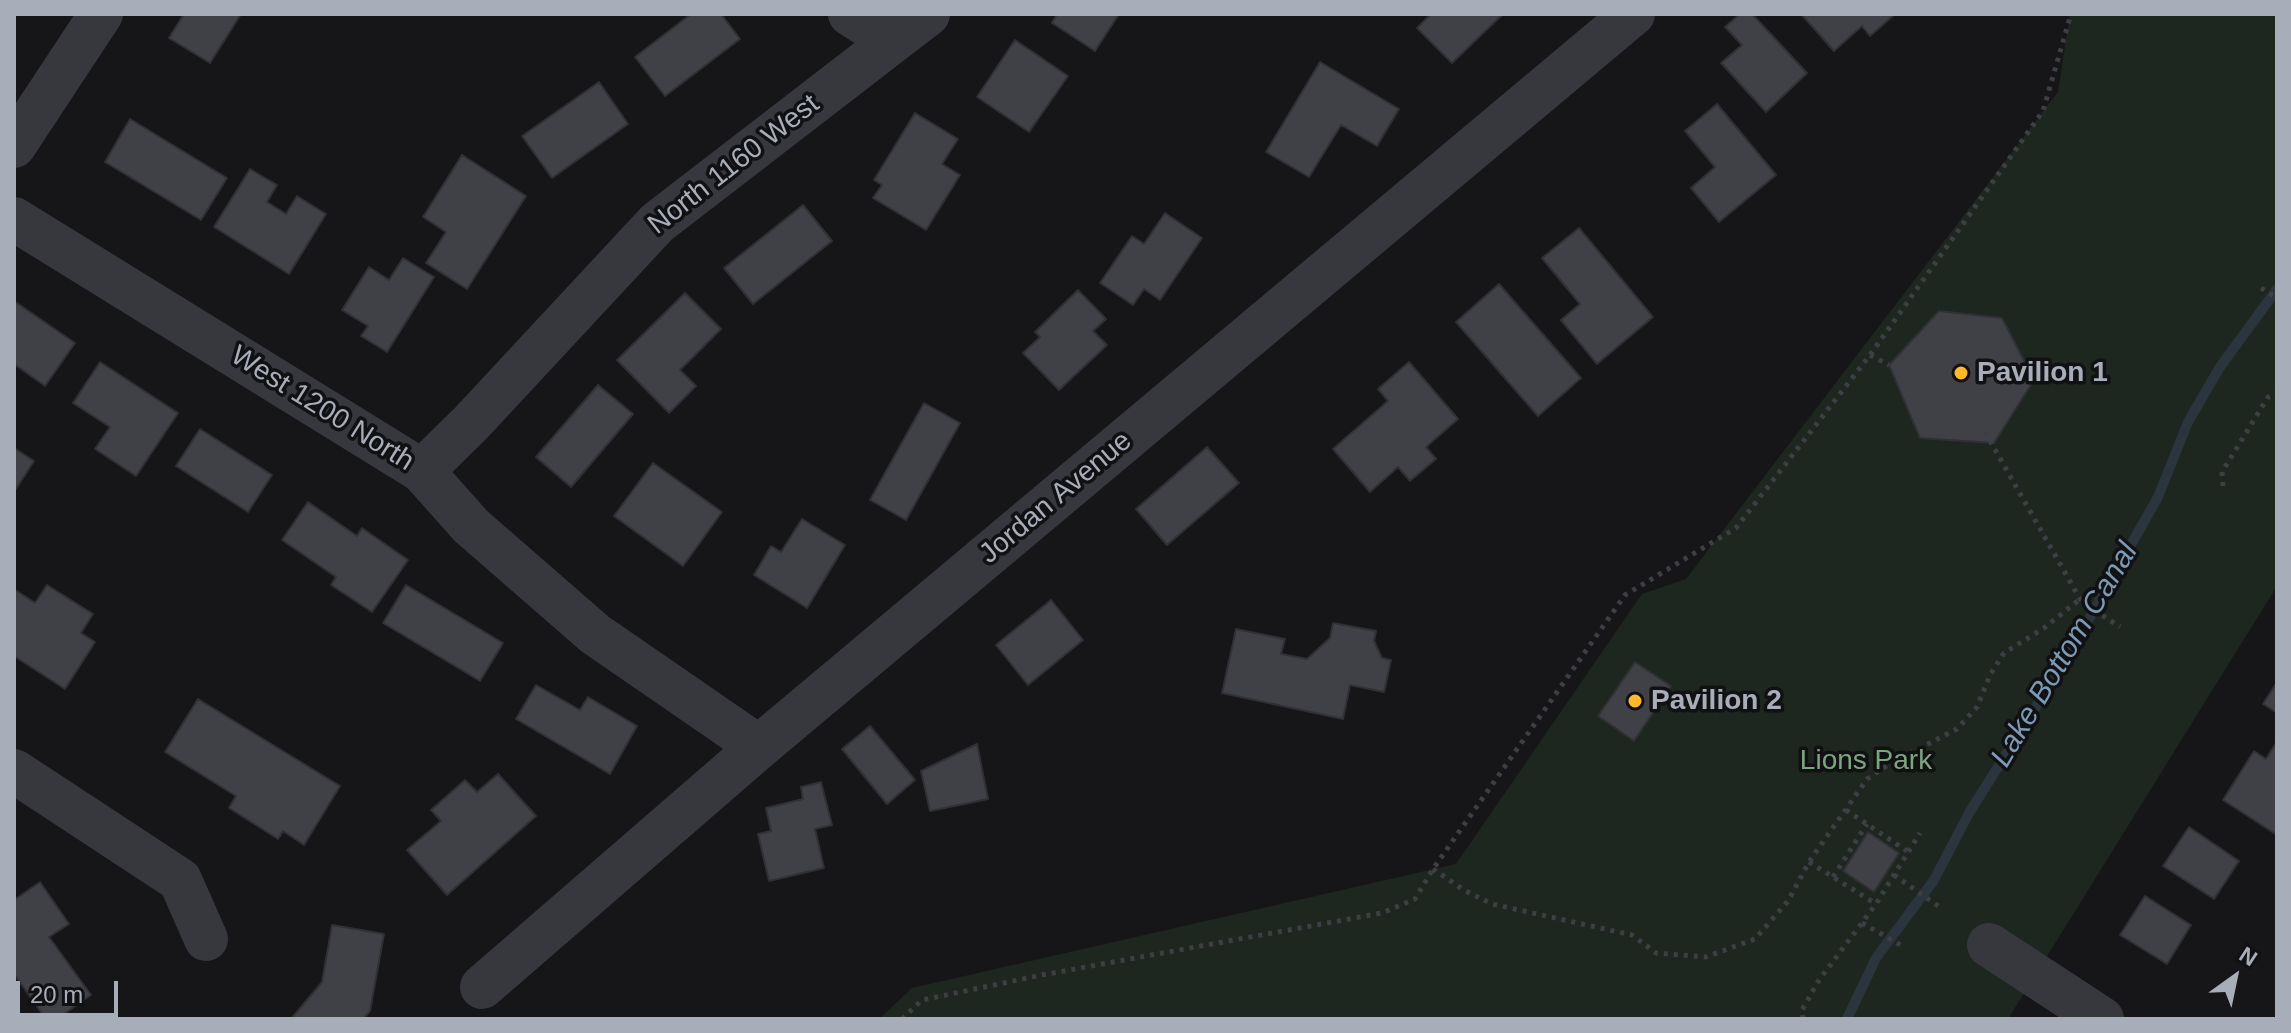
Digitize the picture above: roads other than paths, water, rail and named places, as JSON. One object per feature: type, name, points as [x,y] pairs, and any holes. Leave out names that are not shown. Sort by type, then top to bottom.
[{"type":"street","points":[[14,146],[101,14]]},
{"type":"street","points":[[850,14],[893,41]]},
{"type":"street","name":"North 1160 West","points":[[422,471],[471,423],[657,223],[928,14]]},
{"type":"street","name":"Jordan Avenue","points":[[482,987],[759,747],[1633,14]]},
{"type":"street","name":"West 1200 North","points":[[14,219],[422,471],[471,526],[595,634],[759,747]]},
{"type":"street","points":[[14,771],[180,880],[206,939]]},
{"type":"street","points":[[1989,945],[2102,1019]]},
{"type":"waterway","name":"Lake Bottom Canal","points":[[1847,1019],[1876,958],[1934,880],[1969,813],[2069,654],[2158,497],[2188,422],[2220,367],[2277,289]]},
{"type":"place","name":"Pavilion 1","points":[[1961,373]]},
{"type":"place","name":"Pavilion 2","points":[[1635,701]]},
{"type":"park label","name":"Lions Park","points":[[1866,761]]}]
